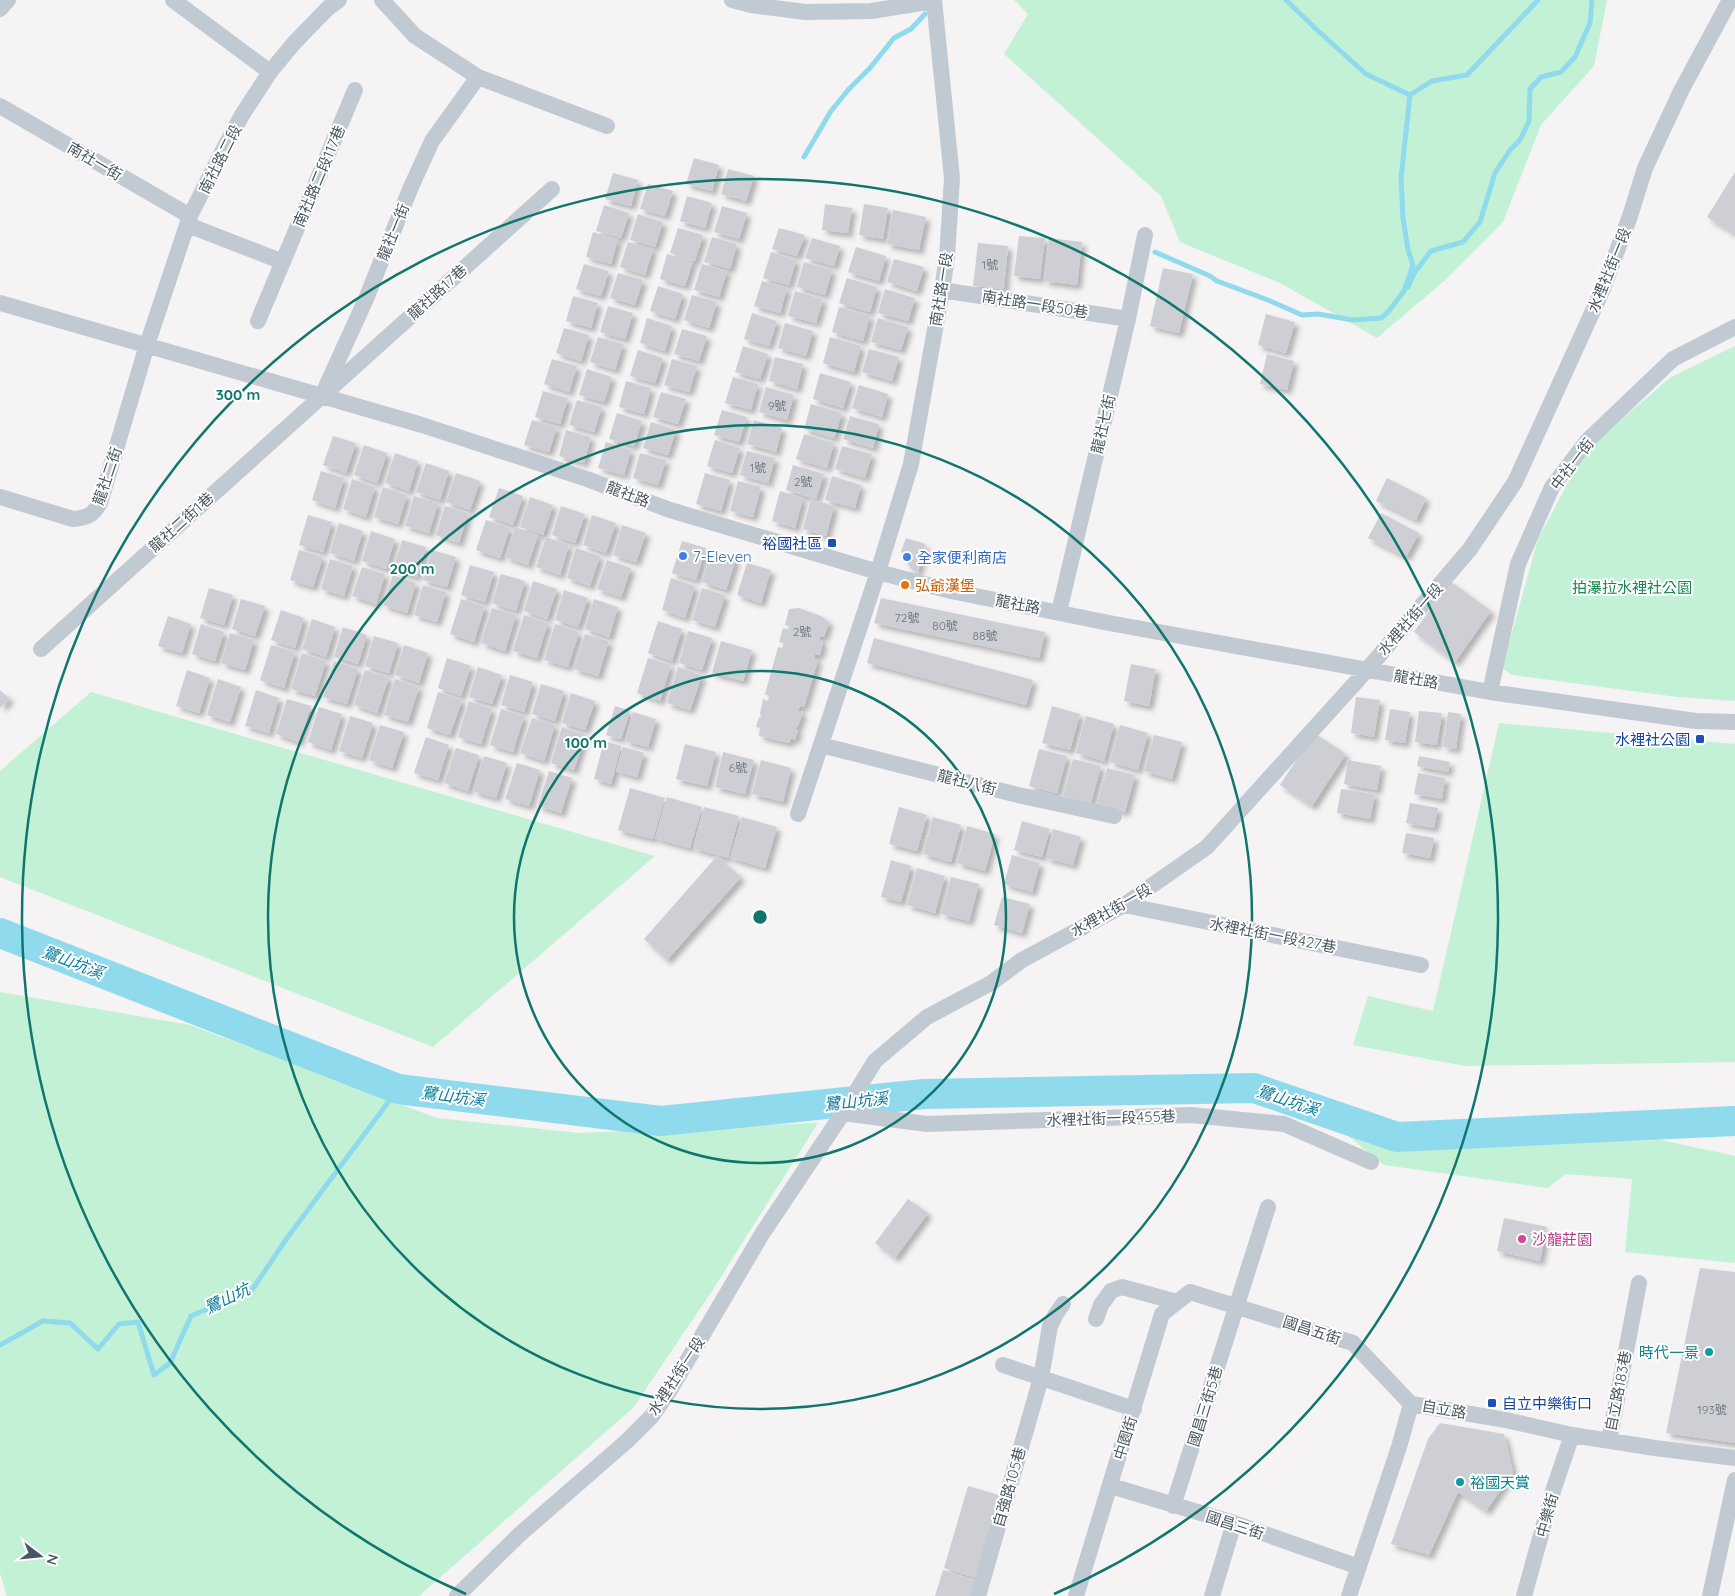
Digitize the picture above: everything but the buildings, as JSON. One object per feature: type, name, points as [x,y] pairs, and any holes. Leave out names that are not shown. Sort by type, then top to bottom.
[{"type":"street","points":[[0,9],[8,0]]},
{"type":"street","points":[[173,0],[270,72]]},
{"type":"street","name":"南社路二段","points":[[147,345],[189,221],[233,132],[270,72],[321,15],[340,0]]},
{"type":"street","points":[[382,0],[415,36],[478,77],[607,126]]},
{"type":"street","points":[[732,0],[751,5],[805,12],[871,10],[934,0]]},
{"type":"street","name":"南社路一段","points":[[878,572],[911,464],[947,257],[952,178],[934,0]]},
{"type":"street","name":"水裡社街一段","points":[[457,1596],[518,1535],[627,1441],[652,1416],[670,1390],[762,1234],[874,1061],[927,1017],[991,983],[1022,960],[1124,906],[1207,847],[1366,670],[1470,549],[1515,482],[1602,291],[1630,216],[1645,168],[1681,91],[1730,0]]},
{"type":"street","name":"龍社一街","points":[[322,396],[366,298],[411,187],[432,141],[478,77]]},
{"type":"street","name":"南社路二段117巷","points":[[258,321],[355,90]]},
{"type":"street","name":"南社一街","points":[[0,106],[189,221]]},
{"type":"street","name":"龍社路17巷","points":[[322,396],[552,189]]},
{"type":"street","points":[[189,221],[283,262]]},
{"type":"street","name":"龍社七街","points":[[1058,612],[1128,318],[1145,235]]},
{"type":"street","name":"南社路一段50巷","points":[[942,290],[1128,318]]},
{"type":"street","points":[[0,303],[322,396]]},
{"type":"street","name":"中社一街","points":[[1490,692],[1518,564],[1552,487],[1587,441],[1673,359],[1735,327]]},
{"type":"street","name":"龍社二街","points":[[0,497],[73,519],[86,518],[94,512],[100,503],[147,345]]},
{"type":"street","name":"龍社路","points":[[322,396],[422,425],[587,479],[670,510],[878,572],[950,591],[1490,692],[1696,721],[1735,722]]},
{"type":"street","name":"龍社二街1巷","points":[[41,649],[322,396]]},
{"type":"street","points":[[798,814],[878,572]]},
{"type":"street","name":"龍社八街","points":[[821,745],[1014,794],[1114,816]]},
{"type":"street","name":"水裡社街一段427巷","points":[[1124,906],[1421,965]]},
{"type":"street","name":"水裡社街一段455巷","points":[[842,1113],[928,1124],[1192,1115],[1284,1124],[1371,1162]]},
{"type":"street","name":"國昌三街5巷","points":[[1174,1506],[1268,1207]]},
{"type":"street","name":"自立路183巷","points":[[1609,1441],[1639,1283]]},
{"type":"street","name":"國昌五街","points":[[1096,1318],[1101,1305],[1111,1291],[1122,1287],[1236,1306],[1353,1343],[1411,1404]]},
{"type":"street","name":"中園街","points":[[1076,1596],[1162,1314],[1183,1297]]},
{"type":"street","name":"自強路105巷","points":[[978,1596],[1040,1378],[1050,1326],[1064,1304]]},
{"type":"street","points":[[1003,1365],[1134,1409]]},
{"type":"street","name":"自立路","points":[[1349,1596],[1399,1447],[1411,1404],[1506,1420],[1572,1435],[1735,1458]]},
{"type":"street","name":"中樂街","points":[[1524,1596],[1554,1488],[1572,1435]]},
{"type":"street","points":[[1710,1596],[1735,1480]]},
{"type":"street","name":"國昌三街","points":[[1110,1486],[1234,1523],[1359,1567]]},
{"type":"street","points":[[1212,1596],[1234,1523]]},
{"type":"green space","points":[[1014,0],[1607,0],[1594,66],[1541,125],[1503,222],[1444,281],[1377,338],[1280,283],[1180,242],[1161,196],[1004,54],[1028,14]]},
{"type":"green space","name":"拍瀑拉水裡社公園","points":[[1735,346],[1735,701],[1677,697],[1512,675],[1502,668],[1538,539],[1588,445],[1616,424],[1671,377]]},
{"type":"green space","points":[[91,692],[655,856],[433,1047],[0,877],[0,771]]},
{"type":"green space","points":[[1499,723],[1735,744],[1735,1062],[1465,1066],[1353,1045],[1368,996],[1433,1011]]},
{"type":"green space","points":[[0,992],[190,1025],[437,1118],[579,1133],[818,1123],[712,1291],[633,1408],[419,1596],[7,1596],[0,1573]]},
{"type":"green space","points":[[1347,1135],[1399,1149],[1661,1140],[1735,1156],[1735,1263],[1625,1252],[1632,1179],[1566,1174],[1548,1188],[1384,1165]]},
{"type":"waterway","points":[[1286,0],[1366,74],[1410,95]]},
{"type":"waterway","points":[[1155,252],[1210,276],[1217,281],[1302,315],[1318,314],[1353,320],[1381,318],[1389,311],[1404,291],[1413,265],[1408,250],[1403,218],[1401,178],[1410,95],[1432,81],[1467,75],[1538,0]]},
{"type":"waterway","points":[[1408,287],[1415,272],[1431,251],[1463,242],[1480,222],[1495,173],[1510,150],[1520,140],[1529,121],[1530,89],[1541,77],[1561,72],[1575,57],[1590,23],[1592,0]]},
{"type":"waterway","points":[[804,157],[831,111],[849,89],[870,68],[894,38],[911,29],[925,14]]},
{"type":"waterway","name":"鷺山坑溪","points":[[0,933],[398,1089],[661,1121],[924,1094],[1254,1088],[1397,1137],[1735,1121]]},
{"type":"waterway","name":"鷺山坑","points":[[0,1345],[43,1321],[70,1323],[98,1349],[119,1324],[138,1322],[154,1375],[170,1363],[191,1316],[252,1290],[287,1238],[398,1089]]},
{"type":"place","name":"裕國社區","points":[[832,543]]},
{"type":"place","name":"7-Eleven","points":[[683,556]]},
{"type":"place","name":"全家便利商店","points":[[907,557]]},
{"type":"place","name":"弘爺漢堡","points":[[905,585]]},
{"type":"place","name":"水裡社公園","points":[[1700,739]]},
{"type":"place","name":"沙龍莊園","points":[[1522,1239]]},
{"type":"place","name":"時代一景","points":[[1709,1352]]},
{"type":"place","name":"自立中樂街口","points":[[1492,1403]]},
{"type":"place","name":"裕國天賞","points":[[1460,1482]]}]
